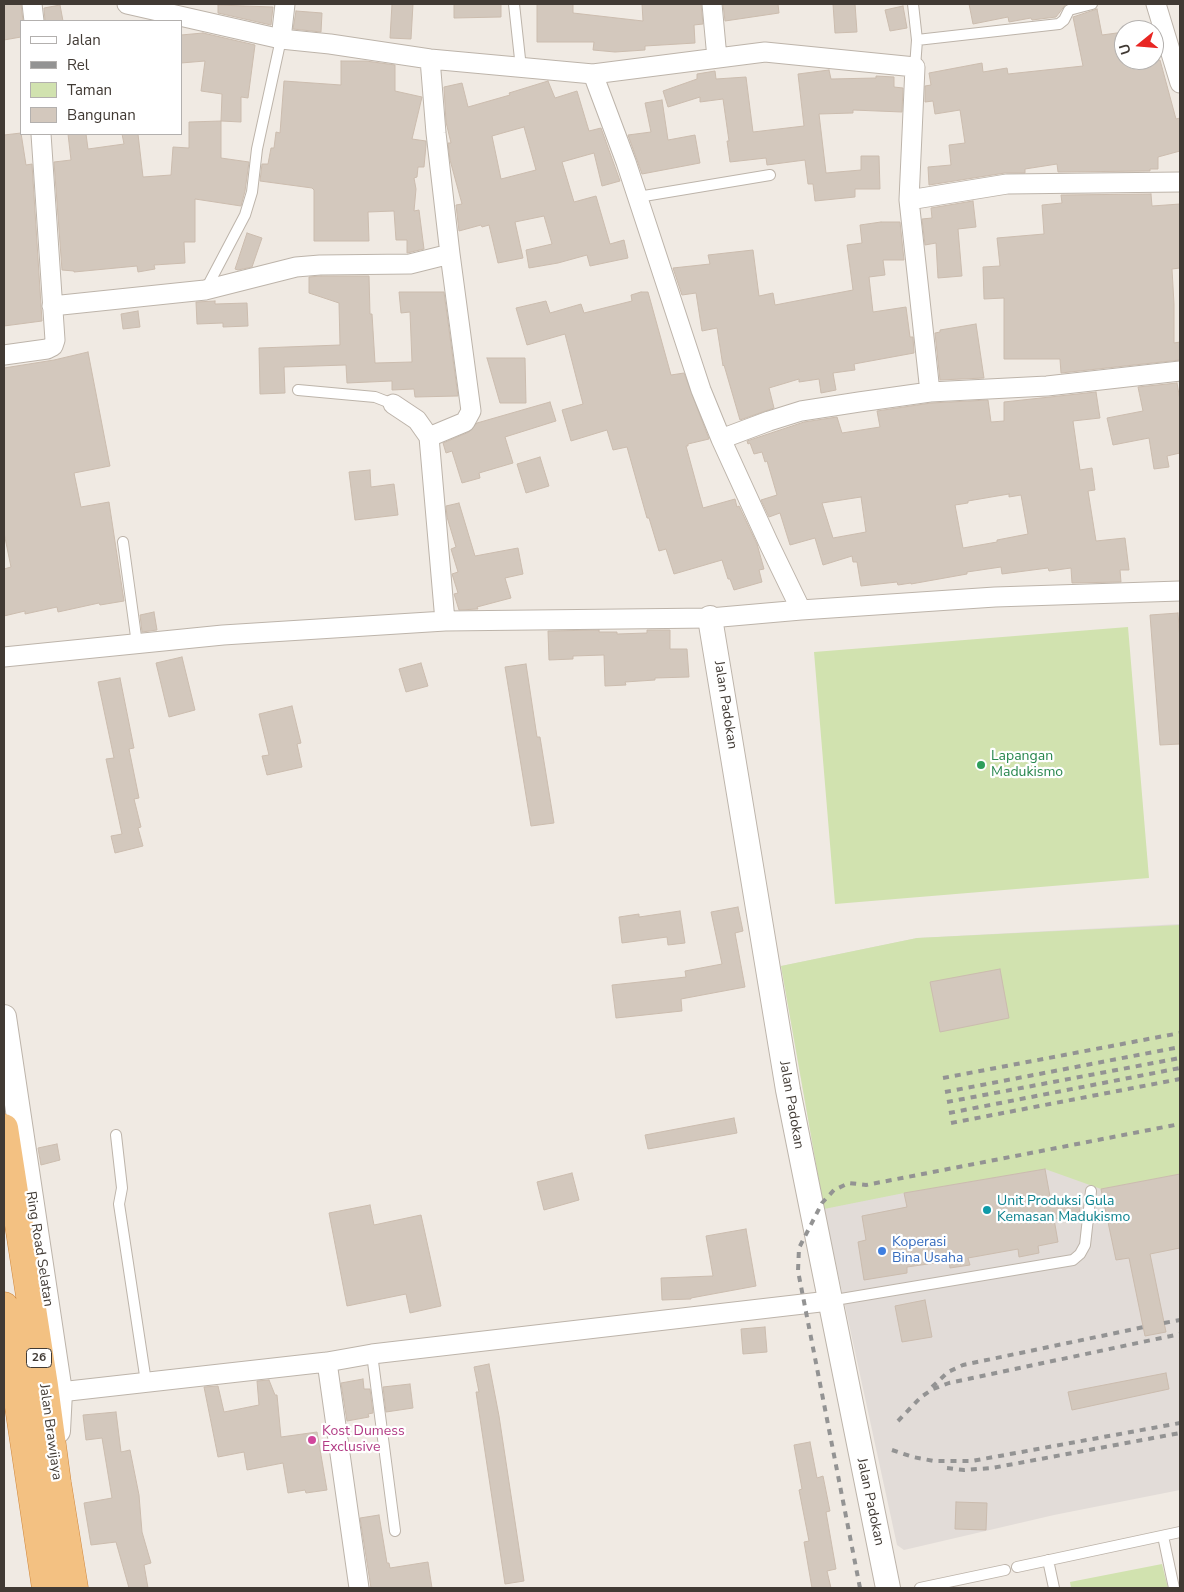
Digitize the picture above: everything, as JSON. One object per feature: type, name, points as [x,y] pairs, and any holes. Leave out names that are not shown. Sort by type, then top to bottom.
[{"type":"highway","name":"Jalan Brawijaya","points":[[4,1128],[44,1386],[56,1483],[74,1588]]},
{"type":"highway","name":"Jalan Brawijaya","points":[[4,1306],[46,1588]]},
{"type":"highway","points":[[4,1426],[37,1588]]},
{"type":"street","points":[[32,4],[34,20]]},
{"type":"street","points":[[128,4],[281,39],[330,44],[430,59],[593,74],[764,52],[915,67],[909,200],[930,392]]},
{"type":"street","points":[[281,39],[285,4]]},
{"type":"street","points":[[712,4],[717,58]]},
{"type":"street","points":[[1156,4],[1180,83]]},
{"type":"street","points":[[429,437],[466,422],[471,410],[450,254],[436,133],[430,59]]},
{"type":"street","points":[[593,74],[638,197],[701,390],[768,544],[801,610]]},
{"type":"street","points":[[4,354],[48,349],[53,346],[55,340],[41,135]]},
{"type":"street","points":[[909,200],[1007,184],[1180,182]]},
{"type":"street","points":[[52,306],[205,290],[296,268],[320,265],[410,264],[450,254]]},
{"type":"street","points":[[721,439],[761,423],[801,411],[930,392],[1047,386],[1180,372]]},
{"type":"street","points":[[393,404],[417,420],[429,437],[445,621]]},
{"type":"street","points":[[4,657],[223,635],[445,621],[710,618],[995,597],[1180,590]]},
{"type":"street","name":"Jalan Padokan","points":[[710,618],[788,1090],[888,1588]]},
{"type":"street","name":"Ring Road Selatan","points":[[4,1017],[60,1392],[56,1483]]},
{"type":"street","points":[[60,1392],[327,1362],[372,1354],[829,1301]]},
{"type":"street","points":[[327,1362],[359,1588]]},
{"type":"lane","points":[[514,4],[521,68]]},
{"type":"lane","points":[[913,4],[917,40],[915,67]]},
{"type":"lane","points":[[917,40],[1059,24],[1064,20],[1069,10],[1092,4]]},
{"type":"lane","points":[[205,290],[245,215],[252,192],[257,148],[281,39]]},
{"type":"lane","points":[[638,197],[770,176]]},
{"type":"lane","points":[[298,390],[376,397],[393,404]]},
{"type":"lane","points":[[123,542],[137,644]]},
{"type":"lane","points":[[116,1136],[122,1188],[119,1204],[146,1382]]},
{"type":"lane","points":[[829,1301],[1073,1260],[1080,1254],[1084,1245],[1091,1190]]},
{"type":"lane","points":[[372,1354],[395,1531]]},
{"type":"lane","points":[[1017,1567],[1180,1532]]},
{"type":"lane","points":[[1163,1536],[1174,1588]]},
{"type":"lane","points":[[1048,1560],[1054,1588]]},
{"type":"lane","points":[[920,1588],[1005,1570]]},
{"type":"shaded area","points":[[1180,924],[1180,1490],[1054,1515],[904,1550],[897,1545],[824,1209],[781,966],[917,938]]},
{"type":"green space","name":"Lapangan Madukismo","points":[[1128,627],[1149,878],[835,904],[814,652]]},
{"type":"green space","points":[[1180,925],[1180,1174],[1101,1189],[1045,1169],[824,1209],[781,966],[917,938]]},
{"type":"green space","points":[[1162,1564],[1168,1588],[1071,1588],[1070,1582]]},
{"type":"building","points":[[4,4],[21,4],[23,20],[20,20],[20,37],[4,40]]},
{"type":"building","points":[[392,4],[413,4],[411,39],[390,38]]},
{"type":"building","points":[[454,4],[501,4],[501,17],[454,18]]},
{"type":"building","points":[[537,4],[573,4],[573,13],[643,21],[642,4],[701,4],[703,24],[694,25],[695,43],[645,46],[645,50],[615,52],[593,50],[594,42],[537,42]]},
{"type":"building","points":[[723,4],[778,4],[779,13],[725,21]]},
{"type":"building","points":[[833,4],[855,4],[857,32],[835,33]]},
{"type":"building","points":[[969,4],[1066,4],[1056,17],[1032,20],[1031,18],[1009,22],[1008,17],[973,24]]},
{"type":"building","points":[[60,5],[63,20],[45,20],[44,8]]},
{"type":"building","points":[[218,5],[273,7],[271,25],[218,13]]},
{"type":"building","points":[[903,6],[907,28],[890,31],[885,10]]},
{"type":"building","points":[[1097,9],[1102,35],[1114,33],[1114,70],[1163,70],[1176,119],[1180,118],[1180,151],[1158,157],[1158,169],[1150,169],[1150,171],[1058,172],[1057,164],[1025,169],[1025,173],[1005,173],[929,185],[928,167],[951,165],[949,145],[965,143],[960,110],[935,114],[933,101],[925,102],[925,86],[931,85],[929,73],[982,63],[983,72],[1007,68],[1008,74],[1083,66],[1073,17]]},
{"type":"building","points":[[296,11],[322,13],[321,32],[293,29]]},
{"type":"building","points":[[203,33],[255,45],[248,98],[241,97],[241,122],[221,121],[222,94],[201,91],[205,61],[182,63],[182,35]]},
{"type":"building","points":[[341,61],[366,61],[395,65],[395,91],[422,97],[412,139],[426,141],[424,167],[418,167],[417,177],[414,178],[416,189],[414,211],[419,210],[424,249],[407,253],[407,240],[396,240],[394,211],[368,212],[369,241],[314,241],[314,190],[312,188],[260,181],[262,164],[268,164],[271,148],[274,148],[276,132],[280,133],[284,81],[341,85]]},
{"type":"building","points":[[829,70],[831,79],[876,78],[876,76],[894,77],[894,87],[903,88],[902,112],[853,110],[853,113],[819,114],[826,173],[861,170],[861,156],[879,156],[880,189],[855,189],[855,197],[815,201],[813,184],[808,184],[805,160],[767,165],[766,158],[730,162],[723,99],[700,102],[700,97],[668,107],[663,91],[697,79],[697,74],[715,71],[716,79],[746,77],[753,132],[804,126],[798,74]]},
{"type":"building","points":[[548,81],[555,98],[577,91],[589,131],[601,128],[620,181],[602,186],[594,153],[562,162],[574,202],[596,196],[610,244],[624,240],[628,258],[590,266],[587,255],[529,268],[526,250],[552,244],[544,216],[515,222],[523,258],[498,263],[489,225],[482,227],[481,225],[459,231],[456,205],[462,204],[450,160],[448,143],[451,143],[446,122],[444,87],[462,83],[468,107],[510,95],[509,93]],"holes":[[[524,127],[536,170],[501,179],[492,136]]]},
{"type":"building","points":[[662,100],[668,140],[695,135],[700,163],[642,174],[628,135],[651,132],[645,103]]},
{"type":"building","points":[[221,121],[221,158],[249,162],[241,206],[195,199],[195,242],[184,242],[185,263],[154,265],[155,269],[138,272],[137,266],[74,272],[62,270],[54,162],[71,160],[68,135],[86,135],[88,149],[124,144],[122,135],[138,135],[143,177],[171,175],[173,147],[189,148],[189,122]]},
{"type":"building","points":[[20,133],[26,165],[32,164],[42,321],[4,326],[4,135]]},
{"type":"building","points":[[1151,194],[1152,206],[1180,204],[1180,268],[1172,269],[1174,343],[1180,342],[1180,360],[1061,373],[1060,359],[1004,359],[1004,298],[984,299],[983,267],[1000,266],[997,238],[1044,234],[1042,205],[1062,203],[1061,195]]},
{"type":"building","points":[[973,201],[976,227],[958,229],[962,276],[938,278],[936,243],[925,245],[922,219],[932,218],[931,208]]},
{"type":"building","points":[[900,222],[904,260],[883,260],[885,275],[869,277],[873,312],[906,307],[910,337],[913,337],[914,353],[854,364],[855,370],[833,373],[836,390],[821,393],[819,379],[799,382],[799,379],[769,388],[774,408],[740,420],[723,366],[717,328],[702,331],[696,293],[682,295],[673,268],[710,264],[708,255],[753,250],[759,296],[773,293],[775,305],[853,290],[847,245],[862,243],[860,225]]},
{"type":"building","points":[[247,233],[262,238],[252,267],[238,270],[235,269]]},
{"type":"building","points":[[369,276],[370,314],[372,314],[375,363],[412,362],[410,312],[401,313],[399,292],[444,292],[458,396],[415,397],[414,389],[392,390],[392,381],[347,383],[346,365],[284,367],[285,393],[260,394],[259,348],[340,345],[339,303],[309,293],[309,277]]},
{"type":"building","points":[[648,292],[671,375],[684,373],[709,439],[686,446],[703,508],[735,499],[737,507],[739,506],[757,544],[764,569],[759,570],[762,582],[734,590],[722,560],[674,574],[666,549],[659,551],[649,518],[647,518],[627,447],[613,450],[607,430],[571,441],[562,410],[583,404],[565,334],[527,345],[516,308],[546,301],[550,313],[581,304],[584,313],[632,301],[631,295]]},
{"type":"building","points":[[215,301],[215,304],[247,303],[248,326],[223,327],[223,323],[197,324],[196,302]]},
{"type":"building","points":[[138,311],[140,327],[123,329],[121,314]]},
{"type":"building","points":[[976,324],[984,378],[940,380],[935,333],[940,332],[940,330]]},
{"type":"building","points":[[88,352],[110,466],[74,473],[81,507],[109,502],[124,601],[100,605],[99,603],[58,612],[57,607],[25,614],[25,611],[4,616],[4,569],[11,567],[4,533],[4,368]]},
{"type":"building","points":[[487,358],[525,358],[526,403],[500,403]]},
{"type":"building","points":[[1177,383],[1180,400],[1180,453],[1167,456],[1169,467],[1154,469],[1149,438],[1113,445],[1107,418],[1143,411],[1138,387]]},
{"type":"building","points":[[1096,392],[1100,418],[1073,421],[1080,470],[1092,468],[1095,490],[1088,491],[1096,541],[1125,538],[1129,570],[1120,570],[1121,582],[1072,583],[1071,568],[1049,571],[1048,568],[1002,574],[1001,567],[911,584],[898,585],[897,582],[861,586],[857,562],[853,562],[852,556],[823,565],[815,538],[790,545],[780,513],[769,517],[761,500],[777,495],[767,461],[765,462],[762,452],[754,454],[750,443],[748,444],[747,441],[804,422],[837,417],[842,433],[880,427],[877,411],[931,403],[988,400],[991,422],[1004,421],[1004,402]],"holes":[[[1009,494],[1009,497],[1021,495],[1028,534],[963,548],[955,505]],[[861,497],[866,532],[833,538],[822,503]]]},
{"type":"building","points":[[550,402],[556,421],[505,437],[513,463],[479,473],[480,478],[462,483],[452,451],[446,453],[443,443],[469,432],[477,423]]},
{"type":"building","points":[[540,457],[549,486],[526,493],[517,464]]},
{"type":"building","points":[[370,470],[371,487],[394,484],[398,515],[355,520],[349,472]]},
{"type":"building","points":[[459,503],[475,556],[518,548],[523,574],[505,578],[511,598],[477,607],[478,609],[459,610],[454,594],[458,593],[452,574],[458,572],[451,549],[456,547],[447,517],[446,506]]},
{"type":"building","points":[[154,612],[157,630],[142,632],[140,615]]},
{"type":"building","points":[[1178,613],[1180,640],[1180,744],[1160,745],[1150,615]]},
{"type":"building","points":[[599,630],[599,632],[617,632],[617,634],[647,633],[647,630],[670,630],[670,649],[687,649],[689,677],[655,678],[655,680],[625,682],[626,685],[605,686],[604,655],[573,656],[573,659],[549,660],[548,631]]},
{"type":"building","points":[[182,657],[195,710],[169,717],[156,663]]},
{"type":"building","points":[[421,663],[428,686],[406,692],[399,669]]},
{"type":"building","points":[[526,664],[537,737],[540,737],[554,823],[531,826],[505,667]]},
{"type":"building","points":[[120,678],[134,748],[129,749],[139,798],[134,799],[141,827],[138,828],[143,846],[115,853],[111,836],[122,834],[106,759],[114,758],[98,682]]},
{"type":"building","points":[[292,706],[301,743],[297,744],[302,767],[267,775],[262,756],[269,755],[259,714]]},
{"type":"building","points":[[738,907],[743,931],[735,933],[745,987],[681,999],[682,1011],[616,1018],[612,985],[686,977],[685,971],[722,964],[711,912]]},
{"type":"building","points":[[680,911],[685,943],[668,945],[667,937],[622,943],[619,917],[639,914],[639,917]]},
{"type":"building","points":[[1000,969],[1009,1018],[940,1032],[930,982]]},
{"type":"building","points":[[734,1118],[737,1133],[648,1149],[645,1135]]},
{"type":"building","points":[[57,1144],[60,1160],[41,1165],[38,1148]]},
{"type":"building","name":"Unit Produksi Gula Kemasan Madukismo","points":[[1045,1169],[1051,1202],[1081,1197],[1079,1215],[1054,1219],[1058,1242],[1038,1246],[1039,1253],[1019,1257],[1018,1249],[968,1258],[970,1265],[950,1268],[949,1261],[907,1267],[907,1273],[864,1280],[858,1242],[866,1240],[862,1216],[907,1207],[904,1193]]},
{"type":"building","points":[[572,1173],[579,1200],[544,1210],[537,1182]]},
{"type":"building","points":[[1180,1174],[1180,1248],[1150,1254],[1166,1332],[1145,1336],[1129,1258],[1116,1260],[1101,1189]]},
{"type":"building","points":[[370,1205],[374,1225],[421,1215],[441,1306],[410,1313],[406,1294],[347,1306],[329,1213]]},
{"type":"building","points":[[746,1229],[756,1286],[691,1299],[662,1300],[661,1278],[713,1276],[706,1236]]},
{"type":"building","points":[[925,1300],[932,1337],[902,1342],[895,1306]]},
{"type":"building","points":[[765,1327],[767,1352],[743,1354],[741,1329]]},
{"type":"building","points":[[489,1364],[499,1416],[524,1581],[505,1584],[476,1392],[479,1392],[474,1367]]},
{"type":"building","points":[[1166,1373],[1169,1389],[1072,1410],[1068,1392]]},
{"type":"building","points":[[363,1379],[364,1389],[370,1389],[373,1413],[368,1414],[369,1417],[347,1421],[341,1383]]},
{"type":"building","points":[[269,1380],[275,1395],[277,1395],[281,1437],[317,1432],[327,1490],[306,1493],[305,1490],[288,1493],[283,1463],[247,1470],[244,1452],[218,1457],[204,1387],[218,1386],[224,1412],[259,1405],[257,1381]]},
{"type":"building","points":[[410,1384],[413,1408],[386,1412],[383,1387]]},
{"type":"building","points":[[116,1412],[121,1452],[130,1450],[139,1495],[142,1532],[151,1563],[144,1565],[148,1588],[129,1588],[116,1542],[91,1545],[84,1503],[112,1498],[102,1438],[86,1440],[83,1415]]},
{"type":"building","points":[[810,1442],[817,1478],[823,1476],[830,1511],[826,1512],[836,1569],[827,1571],[831,1588],[812,1588],[804,1542],[809,1541],[799,1490],[802,1489],[794,1445]]},
{"type":"building","points":[[956,1502],[987,1503],[986,1530],[955,1529]]},
{"type":"building","points":[[379,1515],[387,1563],[389,1563],[390,1568],[428,1562],[432,1588],[371,1588],[360,1518]]},
{"type":"railway","points":[[943,1078],[1180,1033]]},
{"type":"railway","points":[[945,1092],[1180,1047]]},
{"type":"railway","points":[[947,1102],[1180,1058]]},
{"type":"railway","points":[[949,1113],[1180,1068]]},
{"type":"railway","points":[[951,1123],[1180,1079]]},
{"type":"railway","points":[[860,1588],[798,1271],[799,1248],[822,1203],[834,1190],[849,1183],[866,1185],[1180,1124]]},
{"type":"railway","points":[[1164,1323],[1180,1320]]},
{"type":"railway","points":[[932,1387],[948,1372],[963,1365],[1144,1327]]},
{"type":"railway","points":[[898,1421],[921,1397],[933,1389],[949,1383],[1180,1334]]},
{"type":"railway","points":[[892,1450],[934,1461],[972,1461],[1180,1423]]},
{"type":"railway","points":[[947,1468],[964,1470],[992,1468],[1180,1433]]},
{"type":"place","name":"Lapangan Madukismo","points":[[981,765]]},
{"type":"place","name":"Unit Produksi Gula Kemasan Madukismo","points":[[987,1210]]},
{"type":"place","name":"Koperasi Bina Usaha","points":[[882,1251]]},
{"type":"place","name":"Kost Dumess Exclusive","points":[[312,1440]]}]
